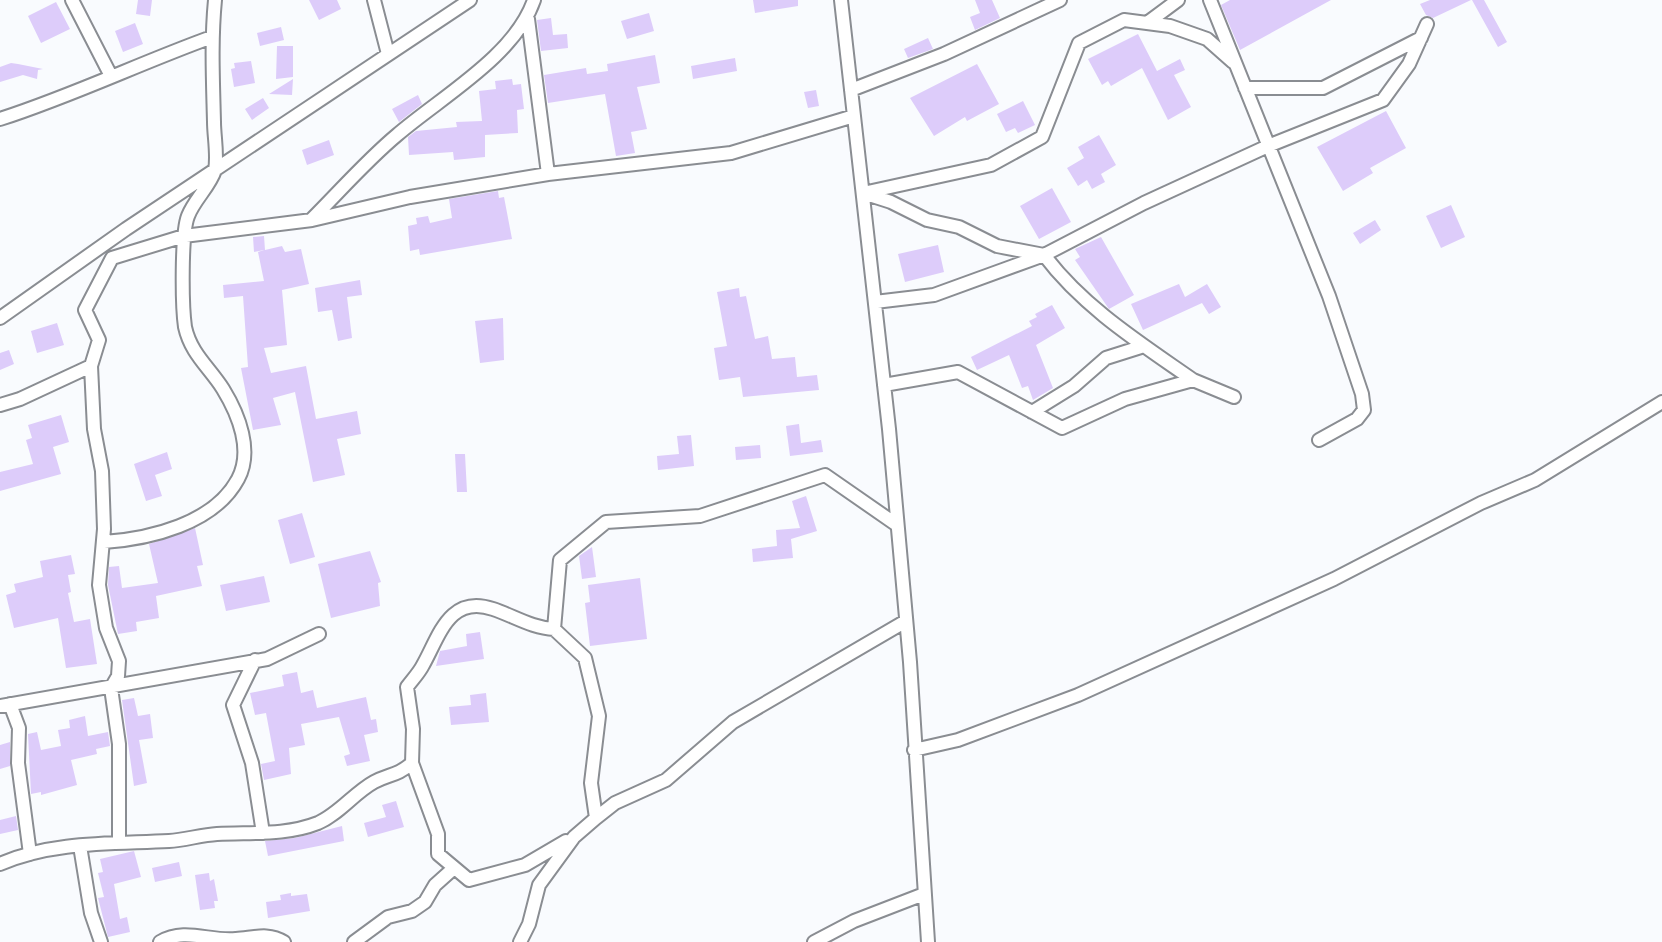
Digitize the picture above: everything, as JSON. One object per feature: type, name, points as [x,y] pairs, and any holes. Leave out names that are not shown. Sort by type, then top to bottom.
[{"type":"street","points":[[72,0],[111,76]]},
{"type":"street","points":[[104,542],[134,540],[188,522],[223,499],[238,479],[245,456],[244,438],[224,390],[193,352],[185,326],[184,236],[188,216],[215,169],[212,37],[215,0]]},
{"type":"street","points":[[374,0],[388,54]]},
{"type":"street","points":[[0,318],[215,169],[470,0]]},
{"type":"street","points":[[312,219],[395,136],[508,44],[528,19],[534,0]]},
{"type":"street","points":[[841,0],[884,385],[906,621],[928,942]]},
{"type":"street","points":[[851,90],[944,54],[1060,0]]},
{"type":"street","points":[[1147,23],[1178,0]]},
{"type":"street","points":[[1210,0],[1329,296],[1362,394],[1364,410],[1357,419],[1319,440]]},
{"type":"street","points":[[528,19],[548,174]]},
{"type":"street","points":[[863,193],[991,165],[1042,137],[1079,43],[1124,20],[1170,26],[1207,39],[1236,64]]},
{"type":"street","points":[[875,302],[934,295],[1044,255],[1144,203],[1268,146],[1384,100],[1409,64],[1427,24]]},
{"type":"street","points":[[0,119],[63,99],[111,76],[212,37]]},
{"type":"street","points":[[1245,88],[1322,88],[1421,38]]},
{"type":"street","points":[[119,841],[119,744],[111,688],[118,676],[119,661],[106,628],[99,585],[104,542],[102,471],[94,429],[91,366],[99,340],[85,310],[112,258],[184,236],[312,219],[410,197],[548,174],[731,153],[854,116]]},
{"type":"street","points":[[863,193],[891,202],[927,220],[959,227],[996,246],[1044,255],[1060,277],[1144,346],[1192,380],[1234,397]]},
{"type":"street","points":[[1032,412],[1074,386],[1106,358],[1144,346]]},
{"type":"street","points":[[0,405],[20,400],[91,366]]},
{"type":"street","points":[[884,385],[958,372],[1062,428],[1125,399],[1192,380]]},
{"type":"street","points":[[914,750],[958,740],[1078,695],[1334,579],[1481,503],[1535,480],[1662,402]]},
{"type":"street","points":[[554,629],[560,560],[606,522],[700,516],[825,475],[897,525]]},
{"type":"street","points":[[596,818],[591,783],[599,716],[585,658],[554,629],[539,628],[485,606],[457,611],[437,632],[423,666],[407,687],[413,729],[412,764],[438,834],[438,854],[469,880],[525,865],[574,837],[615,803],[666,780],[733,722],[906,621]]},
{"type":"street","points":[[30,854],[18,763],[19,728],[5,705],[267,659],[319,634]]},
{"type":"street","points":[[255,660],[233,705],[252,763],[263,833]]},
{"type":"street","points":[[0,864],[30,854],[80,846],[216,834],[263,833],[318,823],[374,782],[398,776],[412,764]]},
{"type":"street","points":[[520,942],[529,924],[539,885],[574,837]]},
{"type":"street","points":[[80,846],[90,913],[101,942]]},
{"type":"street","points":[[354,942],[388,917],[412,911],[425,902],[435,885],[454,868]]},
{"type":"street","points":[[814,942],[854,921],[924,894]]},
{"type":"street","points":[[160,942],[169,937],[199,934],[235,940],[255,934],[284,942]]},
{"type":"building","points":[[138,0],[152,0],[150,16],[136,14]]},
{"type":"building","points":[[309,0],[337,0],[341,9],[319,20]]},
{"type":"building","points":[[753,0],[798,0],[798,6],[755,13]]},
{"type":"building","points":[[975,0],[992,0],[1000,18],[975,30],[970,17],[980,13]]},
{"type":"building","points":[[1230,0],[1331,0],[1240,50],[1221,5]]},
{"type":"building","points":[[1430,0],[1471,0],[1433,18],[1426,15],[1420,4]]},
{"type":"building","points":[[1472,0],[1484,0],[1507,42],[1498,47]]},
{"type":"building","points":[[56,2],[70,29],[41,43],[28,16]]},
{"type":"building","points":[[649,13],[654,31],[627,39],[621,21]]},
{"type":"building","points":[[551,18],[553,35],[567,34],[568,48],[541,51],[537,20]]},
{"type":"building","points":[[135,23],[143,44],[123,52],[115,31]]},
{"type":"building","points":[[281,27],[284,40],[260,46],[257,33]]},
{"type":"building","points":[[1138,34],[1157,71],[1180,59],[1185,70],[1174,75],[1191,107],[1168,120],[1142,68],[1111,86],[1108,81],[1102,85],[1088,59]]},
{"type":"building","points":[[928,38],[933,49],[908,58],[904,49]]},
{"type":"building","points":[[277,46],[293,46],[293,77],[276,79]]},
{"type":"building","points":[[655,55],[660,83],[637,87],[647,129],[631,132],[635,153],[616,156],[605,94],[548,103],[544,75],[586,68],[587,74],[608,71],[607,64]]},
{"type":"building","points":[[735,58],[737,71],[693,79],[691,66]]},
{"type":"building","points":[[251,61],[255,83],[234,87],[231,69],[235,68],[234,63]]},
{"type":"building","points":[[11,63],[43,69],[38,70],[37,79],[23,75],[0,82],[0,67]]},
{"type":"building","points":[[977,64],[999,104],[967,121],[965,117],[934,136],[910,98]]},
{"type":"building","points":[[293,79],[292,95],[269,94]]},
{"type":"building","points":[[512,79],[513,85],[521,84],[524,109],[517,110],[518,133],[485,135],[485,157],[454,160],[453,152],[409,155],[408,137],[416,131],[457,127],[456,122],[482,121],[479,91],[496,89],[495,81]]},
{"type":"building","points":[[816,90],[819,106],[808,108],[804,92]]},
{"type":"building","points":[[418,95],[422,104],[399,122],[392,109]]},
{"type":"building","points":[[263,98],[269,108],[252,120],[245,109]]},
{"type":"building","points":[[1023,101],[1035,125],[1018,133],[1015,128],[1006,132],[997,114]]},
{"type":"building","points":[[1386,111],[1406,148],[1370,168],[1373,173],[1343,191],[1317,147]]},
{"type":"building","points":[[1099,135],[1116,165],[1101,174],[1105,182],[1092,189],[1087,180],[1078,186],[1067,168],[1084,158],[1078,147]]},
{"type":"building","points":[[329,140],[334,155],[307,165],[302,150]]},
{"type":"building","points":[[1052,188],[1071,222],[1039,239],[1020,206]]},
{"type":"building","points":[[498,191],[499,198],[504,197],[512,239],[420,255],[419,249],[410,251],[408,226],[417,224],[416,218],[428,216],[430,223],[452,218],[449,199]]},
{"type":"building","points":[[1451,205],[1465,237],[1441,248],[1426,216]]},
{"type":"building","points":[[1375,220],[1381,230],[1360,244],[1353,233]]},
{"type":"building","points":[[264,236],[265,250],[282,246],[285,252],[301,249],[309,284],[282,290],[287,345],[264,348],[271,373],[306,366],[316,419],[357,411],[361,434],[337,439],[345,475],[313,482],[295,392],[273,398],[281,425],[253,430],[241,368],[248,367],[243,296],[224,298],[223,285],[264,281],[258,252],[264,250],[254,252],[253,237]]},
{"type":"building","points":[[1101,237],[1134,295],[1109,309],[1075,260],[1080,257],[1075,249]]},
{"type":"building","points":[[938,245],[944,272],[905,282],[898,254]]},
{"type":"building","points":[[360,280],[362,295],[347,297],[352,338],[338,341],[332,310],[318,312],[315,288]]},
{"type":"building","points":[[1179,284],[1185,297],[1207,284],[1221,307],[1209,314],[1202,303],[1143,330],[1131,304]]},
{"type":"building","points":[[739,288],[740,297],[746,296],[755,339],[768,336],[772,359],[795,357],[797,377],[817,375],[819,390],[743,397],[740,377],[719,380],[714,348],[727,346],[717,292]]},
{"type":"building","points":[[1052,305],[1065,328],[1036,345],[1053,388],[1033,400],[1028,386],[1022,388],[1009,355],[977,370],[971,357],[1032,326],[1029,321],[1037,317],[1035,314]]},
{"type":"building","points":[[503,318],[504,360],[480,363],[475,321]]},
{"type":"building","points":[[57,323],[64,345],[37,353],[31,331]]},
{"type":"building","points":[[9,350],[14,364],[0,370],[0,353]]},
{"type":"building","points":[[61,415],[69,442],[53,447],[61,474],[0,491],[0,472],[33,464],[26,440],[32,438],[28,425]]},
{"type":"building","points":[[799,424],[801,443],[821,440],[823,452],[790,456],[786,426]]},
{"type":"building","points":[[691,435],[694,466],[658,470],[657,456],[679,454],[677,436]]},
{"type":"building","points":[[760,445],[761,458],[736,460],[735,447]]},
{"type":"building","points":[[167,452],[172,469],[155,475],[162,496],[146,501],[134,464]]},
{"type":"building","points":[[455,454],[465,454],[467,492],[457,492]]},
{"type":"building","points":[[806,496],[817,531],[791,539],[793,558],[753,562],[752,549],[777,546],[776,530],[800,528],[792,501]]},
{"type":"building","points":[[302,513],[315,557],[290,564],[278,520]]},
{"type":"building","points":[[195,528],[203,565],[197,566],[202,586],[156,596],[159,618],[136,622],[137,631],[118,634],[108,585],[109,567],[119,566],[122,588],[158,583],[149,544]]},
{"type":"building","points":[[592,547],[596,577],[582,579],[579,556]]},
{"type":"building","points":[[370,551],[381,582],[378,583],[380,606],[331,618],[318,564]]},
{"type":"building","points":[[71,555],[75,574],[68,575],[71,592],[68,593],[74,622],[90,619],[97,664],[66,668],[58,618],[14,628],[6,595],[16,592],[14,584],[43,577],[40,561]]},
{"type":"building","points":[[264,576],[270,602],[226,611],[220,585]]},
{"type":"building","points":[[640,578],[647,639],[590,646],[585,603],[590,602],[588,585]]},
{"type":"building","points":[[480,632],[484,659],[436,666],[440,651],[467,646],[466,634]]},
{"type":"building","points":[[297,672],[301,693],[313,690],[317,708],[366,697],[371,720],[376,719],[378,732],[364,735],[370,761],[347,766],[344,756],[350,754],[339,717],[301,724],[305,745],[289,748],[291,774],[264,780],[261,764],[275,761],[266,713],[255,715],[250,693],[284,686],[282,675]]},
{"type":"building","points":[[486,693],[489,722],[451,725],[449,707],[471,705],[470,695]]},
{"type":"building","points":[[134,698],[138,716],[150,714],[153,738],[139,740],[147,783],[134,786],[122,700]]},
{"type":"building","points":[[85,716],[88,736],[108,732],[110,746],[96,749],[97,754],[71,760],[77,785],[41,795],[41,792],[31,794],[28,734],[37,732],[41,750],[61,746],[58,730],[70,728],[69,720]]},
{"type":"building","points":[[10,742],[10,766],[0,769],[0,745]]},
{"type":"building","points":[[396,801],[404,827],[368,837],[364,823],[386,817],[382,805]]},
{"type":"building","points":[[16,816],[18,830],[0,834],[0,820]]},
{"type":"building","points":[[342,826],[344,841],[268,856],[265,841],[295,838]]},
{"type":"building","points":[[134,851],[141,877],[114,884],[120,919],[127,917],[130,932],[108,937],[98,898],[104,897],[98,873],[103,872],[100,859]]},
{"type":"building","points":[[179,862],[182,876],[155,882],[152,868]]},
{"type":"building","points":[[209,873],[210,881],[214,879],[218,901],[214,901],[215,908],[200,910],[195,875]]},
{"type":"building","points":[[291,893],[291,896],[307,894],[310,911],[268,918],[266,902],[281,900],[280,895]]}]
